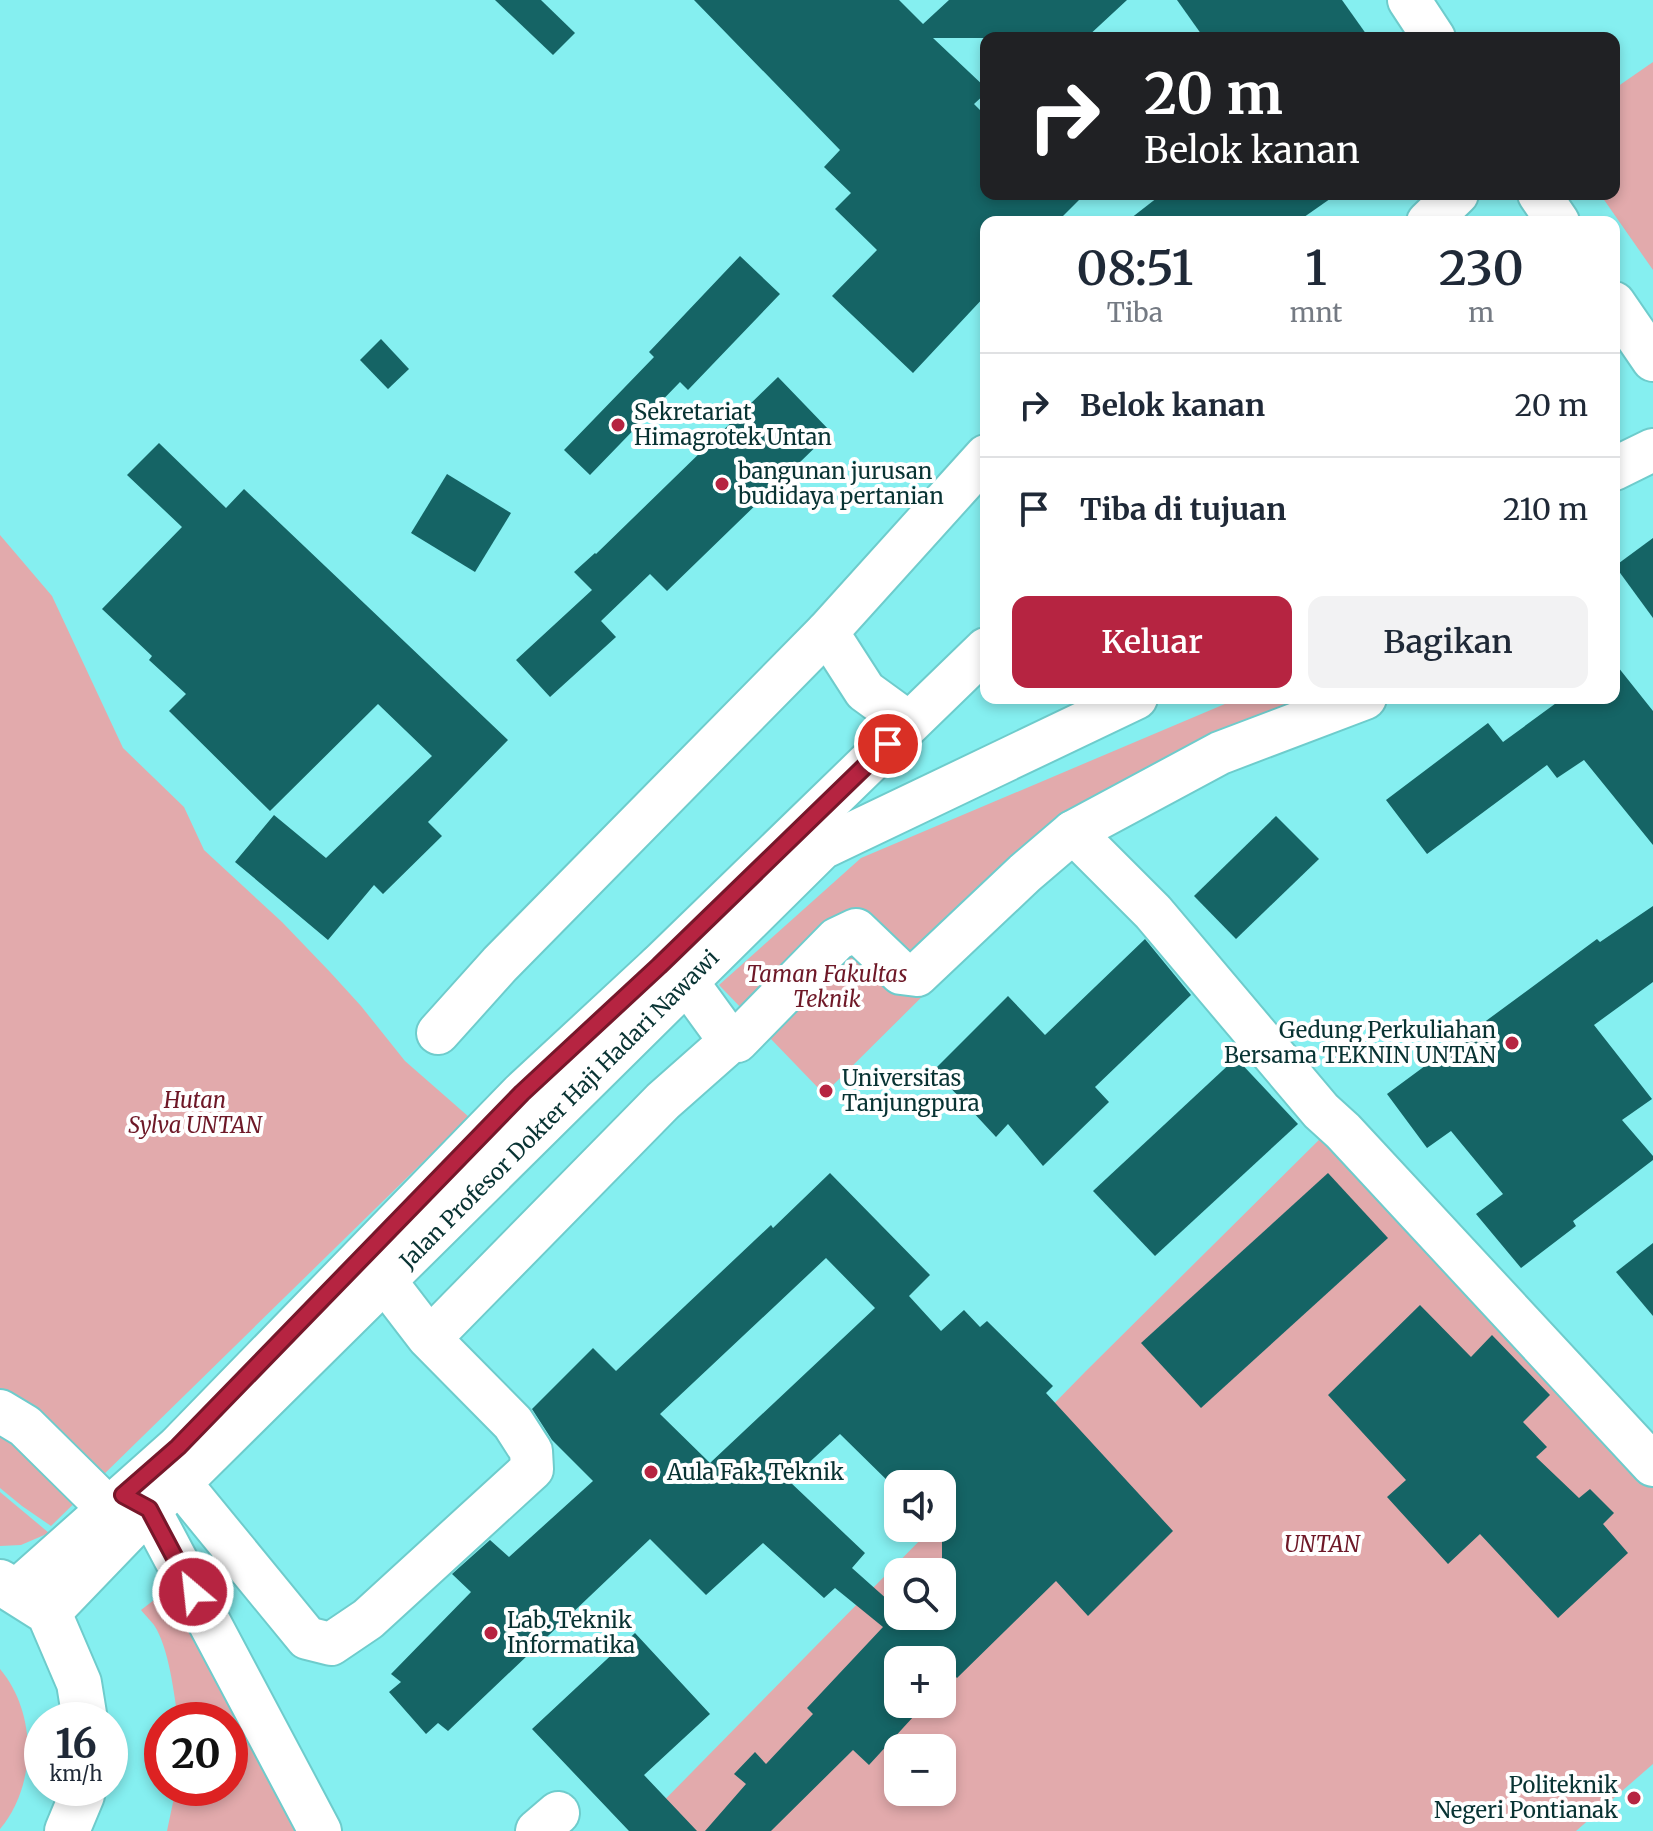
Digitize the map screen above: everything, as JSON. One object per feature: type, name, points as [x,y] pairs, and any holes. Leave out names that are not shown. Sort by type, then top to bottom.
[{"type":"highway","points":[[22,1595],[79,1683],[82,1702]]},
{"type":"highway","points":[[67,1831],[77,1806]]},
{"type":"lane","points":[[1409,0],[1430,32]]},
{"type":"lane","points":[[1434,216],[1451,200]]},
{"type":"lane","points":[[1620,312],[1653,360]]},
{"type":"lane","points":[[1620,466],[1653,450]]},
{"type":"lane","points":[[438,1033],[500,964],[827,632],[980,463]]},
{"type":"lane","points":[[827,632],[865,691],[909,723]]},
{"type":"lane","name":"Jalan Profesor Dokter Haji Hadari Nawawi","points":[[673,974],[909,723],[980,655]]},
{"type":"lane","name":"Jalan Profesor Dokter Haji Hadari Nawawi","points":[[22,1595],[140,1499],[369,1274],[522,1093],[673,974],[822,848],[1123,704]]},
{"type":"lane","points":[[673,974],[724,1033],[737,1041],[837,939],[856,930],[901,973],[917,975],[1073,832],[1220,753],[1349,704]]},
{"type":"lane","points":[[1073,832],[1153,912],[1321,1111],[1653,1465]]},
{"type":"lane","points":[[443,1325],[663,1101],[732,1040]]},
{"type":"lane","points":[[0,1411],[140,1499],[307,1638],[331,1644],[368,1619],[532,1469],[531,1451],[513,1423],[369,1274]]},
{"type":"lane","name":"Jalan Profesor Dokter Haji Hadari Nawawi","points":[[140,1499],[178,1447],[369,1274]]},
{"type":"lane","points":[[140,1499],[320,1831]]},
{"type":"shaded area","name":"Universitas Tanjungpura","points":[[0,0],[1653,0],[1653,1831],[0,1831]]},
{"type":"green space","points":[[1653,62],[1653,270],[1620,223],[1620,216],[1615,216],[1604,200],[1620,200],[1620,85]]},
{"type":"green space","name":"Hutan Sylva UNTAN","points":[[0,535],[52,596],[123,748],[184,807],[204,850],[282,922],[330,972],[405,1061],[469,1117],[51,1526],[0,1488]]},
{"type":"green space","name":"Taman Fakultas Teknik","points":[[1225,704],[1316,704],[1072,848],[824,1094],[719,985],[861,858]]},
{"type":"green space","name":"UNTAN","points":[[1332,1127],[1653,1477],[1653,1764],[1576,1831],[634,1831],[884,1577],[884,1630],[956,1630],[956,1558],[902,1558],[918,1542],[956,1542],[956,1504]]},
{"type":"green space","points":[[0,1492],[49,1533],[21,1545],[0,1546]]},
{"type":"green space","points":[[184,1577],[325,1831],[167,1831],[172,1806],[248,1806],[248,1702],[175,1702],[164,1646],[154,1625],[141,1610]]},
{"type":"green space","points":[[0,1669],[12,1687],[24,1719],[24,1779],[12,1811],[0,1829]]},
{"type":"building","points":[[495,0],[541,0],[575,33],[553,55]]},
{"type":"building","points":[[694,0],[899,0],[923,24],[949,0],[1127,0],[1092,32],[980,32],[980,38],[933,38],[980,82],[980,98],[974,104],[980,110],[980,200],[1079,200],[1063,216],[980,216],[980,301],[913,373],[832,296],[877,250],[835,209],[851,193],[824,167],[840,150]]},
{"type":"building","points":[[1177,0],[1342,0],[1365,32],[1200,32]]},
{"type":"building","points":[[1154,200],[1328,200],[1306,216],[1134,216]]},
{"type":"building","points":[[740,256],[780,294],[688,390],[680,382],[590,475],[564,450],[654,357],[649,352]]},
{"type":"building","points":[[381,339],[409,369],[388,389],[360,360]]},
{"type":"building","name":"bangunan jurusan budidaya pertanian","points":[[778,377],[831,432],[667,591],[650,574],[601,621],[616,637],[550,697],[516,660],[592,590],[574,572]]},
{"type":"building","points":[[159,443],[226,508],[244,489],[508,740],[428,822],[442,836],[383,894],[374,885],[328,940],[235,862],[274,815],[326,858],[432,756],[378,704],[270,811],[169,711],[186,694],[149,660],[152,656],[102,609],[182,527],[127,475]]},
{"type":"building","points":[[447,474],[511,513],[475,572],[411,533]]},
{"type":"building","points":[[1653,538],[1653,618],[1620,573],[1620,562]]},
{"type":"building","points":[[1620,670],[1653,711],[1653,845],[1584,760],[1557,778],[1547,765],[1427,854],[1386,800],[1488,723],[1503,742],[1555,704],[1620,704]]},
{"type":"building","points":[[1276,816],[1319,859],[1236,939],[1194,896]]},
{"type":"building","points":[[1653,906],[1653,982],[1594,1025],[1652,1099],[1622,1120],[1653,1156],[1653,1160],[1573,1221],[1576,1226],[1521,1268],[1476,1214],[1503,1194],[1451,1131],[1427,1148],[1387,1094],[1597,939],[1600,942]]},
{"type":"building","points":[[1145,939],[1191,995],[1095,1087],[1109,1102],[1043,1166],[1008,1124],[996,1137],[934,1070],[1008,996],[1045,1035]]},
{"type":"building","points":[[1236,1058],[1298,1124],[1155,1256],[1093,1191]]},
{"type":"building","points":[[830,1173],[930,1275],[909,1296],[941,1331],[964,1310],[980,1327],[987,1321],[1053,1386],[1046,1393],[1173,1531],[1088,1616],[1056,1581],[957,1678],[956,1646],[884,1646],[884,1718],[912,1718],[897,1734],[884,1734],[884,1749],[869,1765],[853,1750],[771,1831],[705,1831],[746,1784],[734,1774],[755,1752],[766,1764],[813,1714],[807,1708],[883,1627],[835,1588],[824,1598],[763,1543],[706,1595],[650,1539],[448,1731],[438,1723],[426,1734],[389,1692],[401,1682],[391,1674],[471,1592],[452,1574],[490,1540],[509,1557],[593,1481],[552,1440],[532,1409],[593,1348],[616,1371],[771,1225],[773,1228]],"holes":[[[826,1258],[875,1308],[710,1463],[660,1414]]]},
{"type":"building","points":[[1328,1173],[1388,1238],[1201,1408],[1141,1343]]},
{"type":"building","points":[[1653,1243],[1653,1316],[1616,1272]]},
{"type":"building","points":[[1420,1305],[1471,1357],[1492,1335],[1550,1395],[1523,1422],[1547,1447],[1536,1457],[1579,1498],[1590,1489],[1614,1513],[1603,1524],[1628,1553],[1558,1618],[1480,1534],[1448,1564],[1387,1497],[1406,1480],[1328,1395]]},
{"type":"building","points":[[635,1633],[710,1714],[644,1775],[697,1831],[629,1831],[532,1729]]},
{"type":"place","name":"Sekretariat Himagrotek Untan","points":[[618,425]]},
{"type":"place","name":"bangunan jurusan budidaya pertanian","points":[[722,484]]},
{"type":"place","name":"Gedung Perkuliahan Bersama TEKNIN UNTAN","points":[[1512,1043]]},
{"type":"place","name":"Universitas Tanjungpura","points":[[826,1091]]},
{"type":"place","name":"Aula Fak. Teknik","points":[[651,1472]]},
{"type":"place","name":"Lab. Teknik Informatika","points":[[491,1633]]},
{"type":"place","name":"Politeknik Negeri Pontianak","points":[[1634,1798]]},
{"type":"route","points":[[193,1592],[149,1509],[123,1495],[178,1447],[522,1093],[659,966],[888,744]]}]
